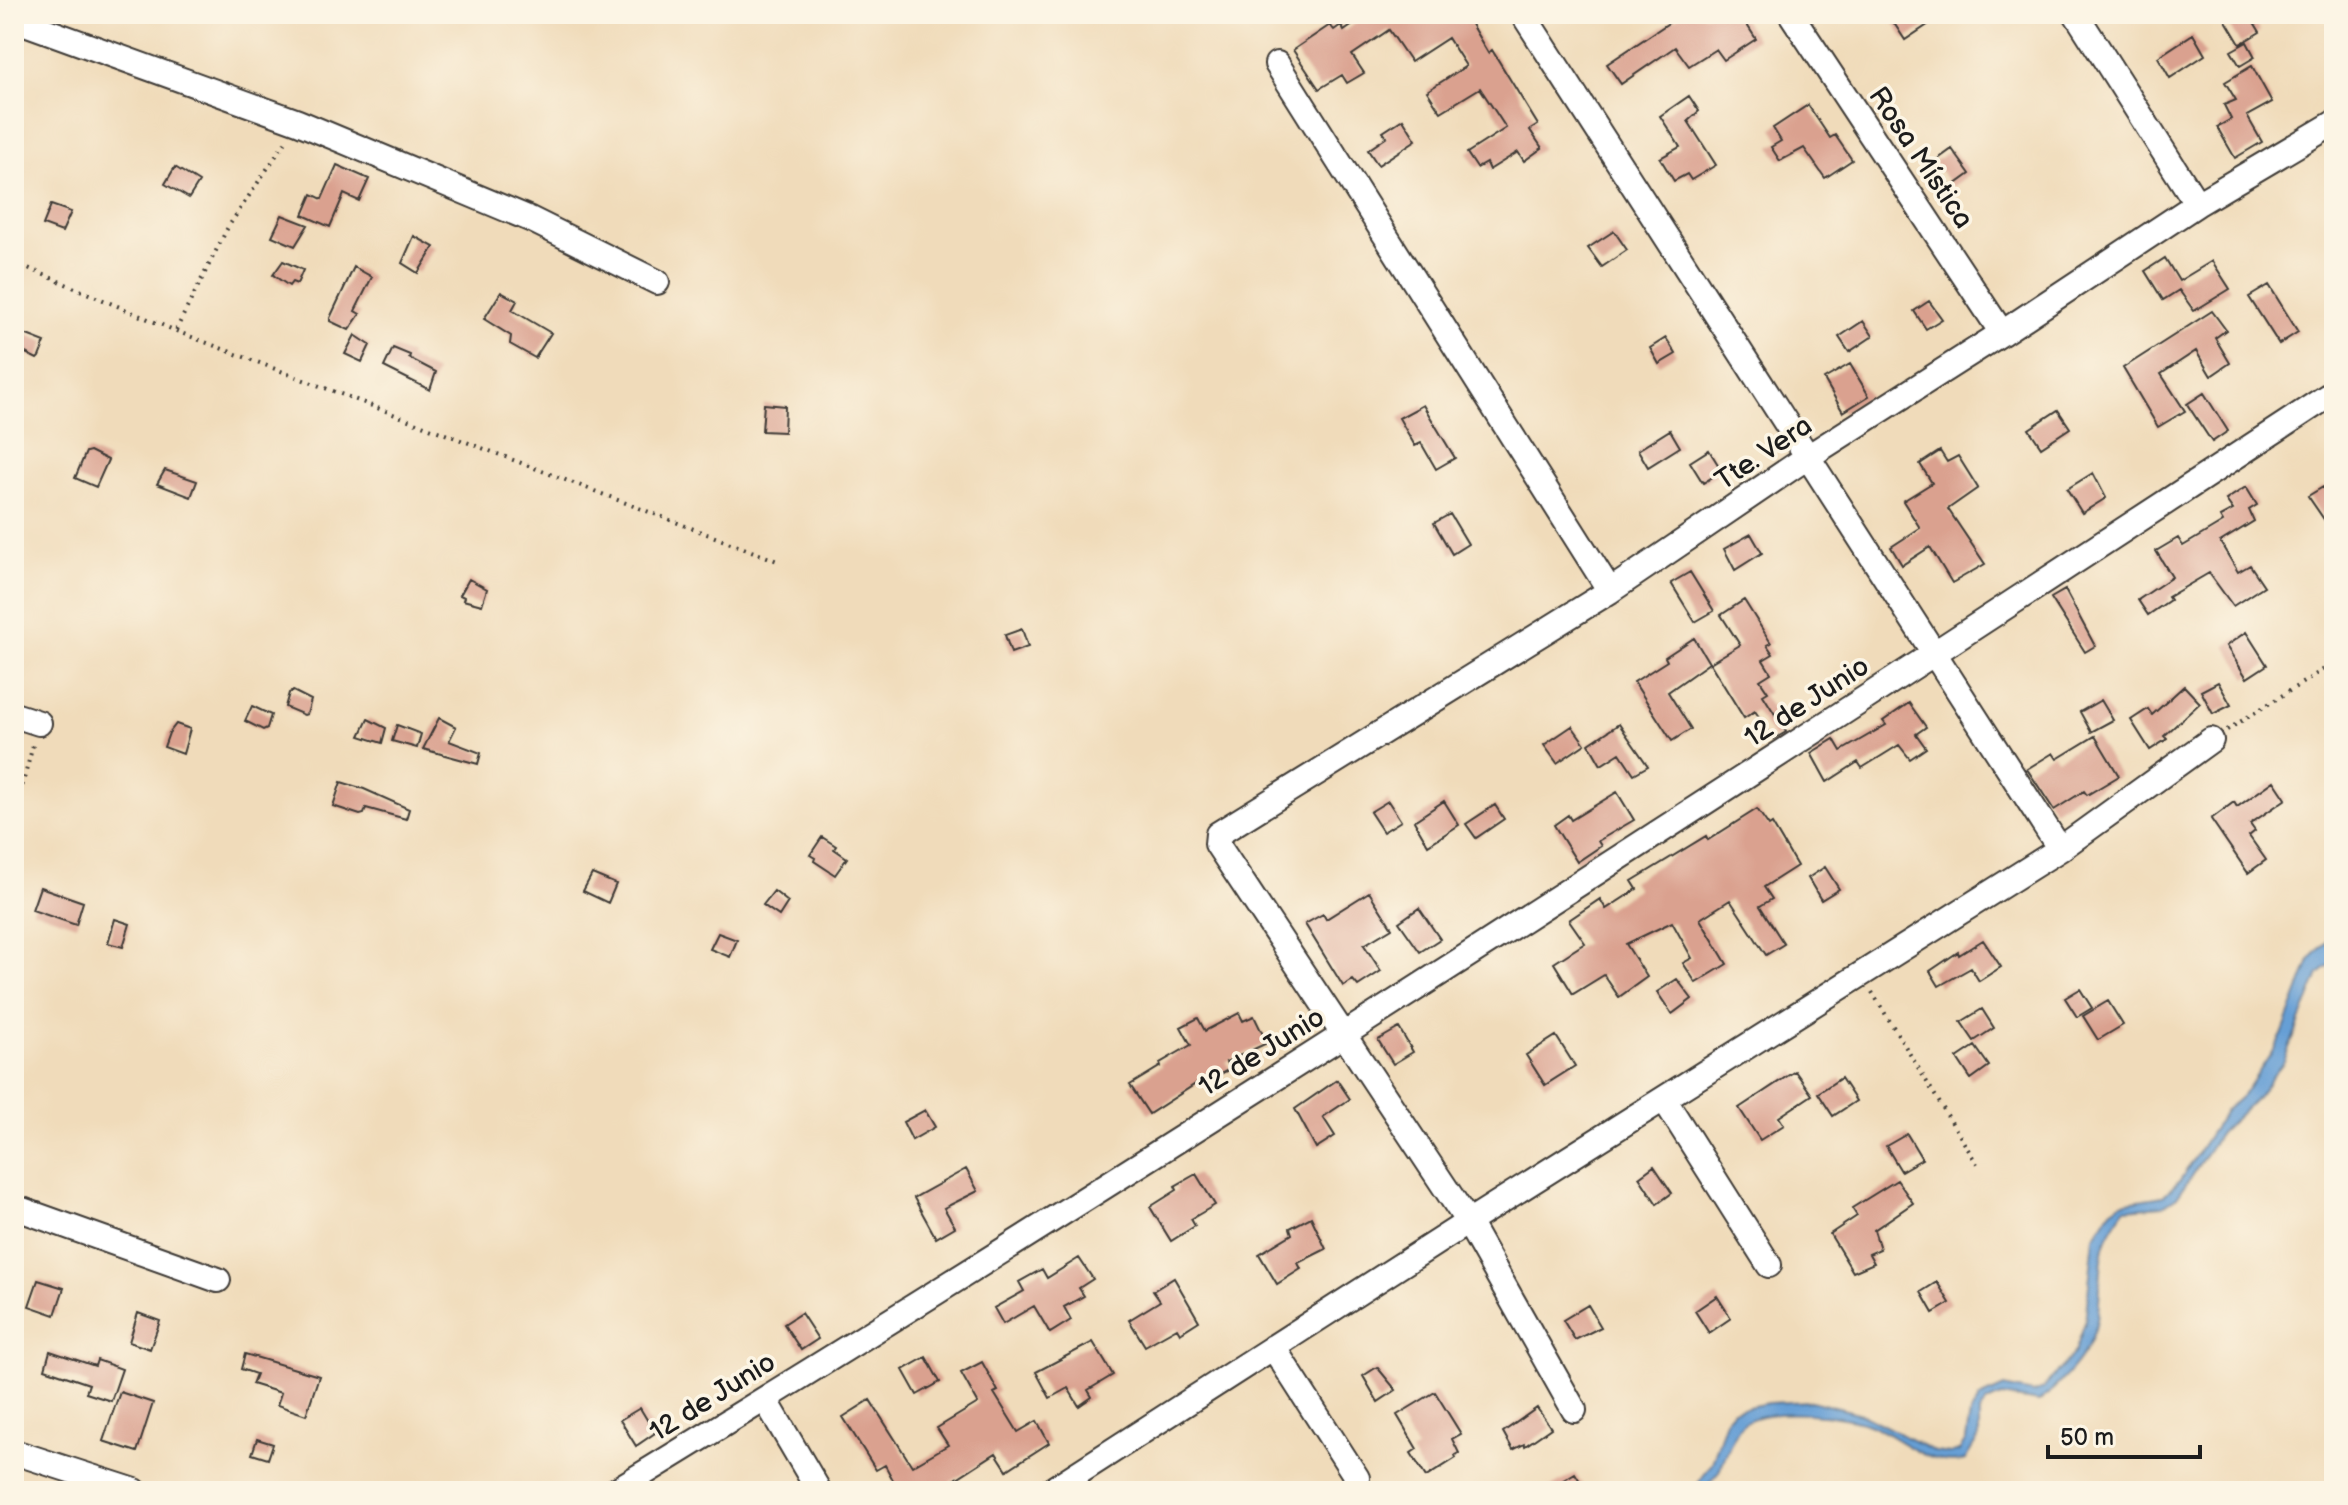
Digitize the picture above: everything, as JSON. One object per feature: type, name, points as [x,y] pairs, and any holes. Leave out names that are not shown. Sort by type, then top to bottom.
[{"type":"street","points":[[1523,14],[2060,849]]},
{"type":"street","name":"Rosa Mística","points":[[1791,14],[2002,333]]},
{"type":"street","points":[[2076,14],[2197,204]]},
{"type":"street","points":[[14,19],[298,122],[530,219],[657,282]]},
{"type":"street","points":[[1277,64],[1610,591]]},
{"type":"street","name":"Tte. Vera","points":[[1344,1034],[1217,844],[1218,834],[1610,591],[1806,458],[2197,204],[2334,123]]},
{"type":"street","name":"12 de Junio","points":[[615,1491],[1344,1034],[2334,392]]},
{"type":"street","points":[[14,715],[39,723]]},
{"type":"street","points":[[1050,1491],[1468,1222],[2060,849],[2211,740]]},
{"type":"street","points":[[1344,1034],[1468,1222],[1574,1410]]},
{"type":"street","points":[[1664,1099],[1769,1265]]},
{"type":"street","points":[[14,1207],[218,1280]]},
{"type":"street","points":[[1273,1347],[1357,1478]]},
{"type":"street","points":[[765,1399],[819,1491]]},
{"type":"street","points":[[14,1452],[135,1491]]},
{"type":"path","points":[[176,331],[228,227],[298,122]]},
{"type":"path","points":[[14,262],[176,331],[780,562]]},
{"type":"path","points":[[2211,740],[2334,663]]},
{"type":"path","points":[[14,817],[39,723]]},
{"type":"path","points":[[1862,975],[1977,1164]]},
{"type":"water","points":[[2334,934],[2334,962],[2319,974],[2284,1061],[2257,1097],[2220,1133],[2177,1197],[2163,1206],[2125,1209],[2116,1222],[2104,1247],[2097,1319],[2091,1339],[2072,1369],[2039,1402],[2001,1396],[1987,1402],[1979,1413],[1979,1437],[1965,1460],[1952,1462],[1928,1457],[1859,1421],[1807,1414],[1755,1418],[1744,1423],[1737,1432],[1719,1471],[1705,1491],[1693,1491],[1712,1463],[1727,1417],[1733,1410],[1768,1403],[1811,1401],[1862,1414],[1935,1452],[1950,1454],[1959,1451],[1966,1440],[1970,1414],[1980,1398],[2004,1387],[2033,1393],[2043,1389],[2075,1352],[2085,1322],[2094,1237],[2111,1210],[2121,1203],[2163,1196],[2180,1180],[2225,1111],[2245,1093],[2274,1049],[2311,958]]},
{"type":"building","points":[[1369,14],[1465,14],[1488,53],[1492,50],[1538,125],[1530,130],[1542,148],[1524,161],[1518,152],[1489,170],[1486,163],[1477,168],[1467,153],[1506,128],[1480,88],[1441,112],[1436,105],[1427,91],[1466,66],[1448,38],[1411,62],[1389,30],[1352,55],[1364,73],[1347,83],[1342,75],[1319,89],[1293,50],[1330,25],[1334,30],[1341,25],[1344,31]]},
{"type":"building","points":[[1682,14],[1740,14],[1756,39],[1724,60],[1716,49],[1689,66],[1675,47],[1621,84],[1607,64]]},
{"type":"building","points":[[1888,14],[1944,14],[1905,40]]},
{"type":"building","points":[[2222,14],[2249,14],[2260,32],[2240,44]]},
{"type":"building","points":[[2193,34],[2205,55],[2170,78],[2158,57]]},
{"type":"building","points":[[2247,42],[2255,57],[2240,66],[2231,51]]},
{"type":"building","points":[[2252,66],[2272,102],[2247,116],[2262,142],[2235,158],[2217,127],[2231,119],[2224,105],[2236,100],[2225,82]]},
{"type":"building","points":[[1689,96],[1699,111],[1688,121],[1716,165],[1691,180],[1687,174],[1674,181],[1660,158],[1680,147],[1660,116]]},
{"type":"building","points":[[1808,105],[1830,138],[1835,135],[1852,160],[1825,178],[1804,148],[1780,161],[1771,147],[1781,141],[1773,128]]},
{"type":"building","points":[[1403,119],[1416,140],[1378,165],[1368,150],[1387,137],[1383,132]]},
{"type":"building","points":[[1952,149],[1970,174],[1952,187],[1934,162]]},
{"type":"building","points":[[337,165],[369,179],[359,201],[344,194],[330,227],[303,215],[312,194],[322,199]]},
{"type":"building","points":[[175,167],[199,182],[189,198],[165,184]]},
{"type":"building","points":[[51,205],[71,212],[62,232],[43,225]]},
{"type":"building","points":[[282,215],[308,225],[295,246],[272,236]]},
{"type":"building","points":[[1614,231],[1627,250],[1602,267],[1588,248]]},
{"type":"building","points":[[414,236],[434,247],[418,273],[402,263]]},
{"type":"building","points":[[2165,258],[2179,281],[2212,261],[2230,289],[2194,311],[2179,290],[2163,300],[2145,271]]},
{"type":"building","points":[[283,261],[303,270],[297,284],[292,282],[289,286],[273,275]]},
{"type":"building","points":[[354,267],[372,277],[355,311],[360,314],[349,330],[330,321],[330,318]]},
{"type":"building","points":[[2269,285],[2298,332],[2279,344],[2249,297]]},
{"type":"building","points":[[501,292],[517,301],[512,310],[551,333],[535,358],[510,344],[511,336],[484,319]]},
{"type":"building","points":[[1929,301],[1942,319],[1926,329],[1914,311]]},
{"type":"building","points":[[2212,311],[2226,330],[2215,338],[2230,363],[2211,376],[2196,351],[2161,374],[2185,411],[2158,427],[2123,368]]},
{"type":"building","points":[[1863,321],[1873,336],[1849,352],[1839,337]]},
{"type":"building","points":[[14,330],[45,342],[37,359],[14,347]]},
{"type":"building","points":[[355,335],[370,345],[362,362],[345,354]]},
{"type":"building","points":[[1666,338],[1676,354],[1659,364],[1650,348]]},
{"type":"building","points":[[393,348],[436,372],[430,390],[384,367]]},
{"type":"building","points":[[1850,364],[1869,396],[1843,412],[1824,379]]},
{"type":"building","points":[[2204,393],[2228,431],[2212,442],[2187,404]]},
{"type":"building","points":[[764,404],[785,406],[784,432],[762,431]]},
{"type":"building","points":[[1423,405],[1455,458],[1436,469],[1421,443],[1415,446],[1399,418]]},
{"type":"building","points":[[2058,410],[2070,428],[2041,447],[2029,429]]},
{"type":"building","points":[[1670,430],[1680,447],[1648,467],[1638,450]]},
{"type":"building","points":[[1709,450],[1722,471],[1703,483],[1690,462]]},
{"type":"building","points":[[1940,451],[1947,462],[1958,456],[1978,488],[1948,509],[1985,564],[1952,583],[1930,547],[1902,565],[1891,547],[1920,528],[1903,501],[1932,483],[1920,464]]},
{"type":"building","points":[[86,452],[108,460],[96,487],[75,478]]},
{"type":"building","points":[[165,470],[197,481],[191,497],[157,484]]},
{"type":"building","points":[[2093,473],[2106,498],[2082,513],[2067,489]]},
{"type":"building","points":[[2246,487],[2257,505],[2249,510],[2254,521],[2220,542],[2238,572],[2250,565],[2264,586],[2233,606],[2209,573],[2168,597],[2170,600],[2148,615],[2138,600],[2172,577],[2156,551],[2178,538],[2183,546],[2223,522],[2220,517],[2233,510],[2226,500]]},
{"type":"building","points":[[2323,487],[2334,504],[2334,534],[2308,496]]},
{"type":"building","points":[[1450,514],[1468,544],[1452,554],[1434,523]]},
{"type":"building","points":[[1751,534],[1762,553],[1735,570],[1724,549]]},
{"type":"building","points":[[1690,572],[1714,611],[1695,622],[1671,583]]},
{"type":"building","points":[[469,579],[487,589],[482,605],[463,600],[464,597],[460,595]]},
{"type":"building","points":[[2065,590],[2095,646],[2085,652],[2051,598]]},
{"type":"building","points":[[1744,600],[1771,643],[1767,645],[1773,654],[1763,660],[1771,673],[1760,680],[1768,692],[1763,695],[1786,732],[1774,739],[1755,711],[1744,718],[1710,663],[1740,645],[1721,615]]},
{"type":"building","points":[[1022,629],[1028,647],[1011,653],[1005,635]]},
{"type":"building","points":[[2246,632],[2267,665],[2247,678],[2226,646]]},
{"type":"building","points":[[1694,638],[1709,663],[1668,692],[1691,729],[1672,741],[1634,682],[1667,661],[1665,657]]},
{"type":"building","points":[[2218,682],[2231,705],[2213,714],[2201,691]]},
{"type":"building","points":[[2184,686],[2200,703],[2164,736],[2167,739],[2150,750],[2131,720],[2148,709],[2152,715]]},
{"type":"building","points":[[293,691],[311,700],[307,714],[285,707],[289,693]]},
{"type":"building","points":[[2101,700],[2113,720],[2091,732],[2080,712]]},
{"type":"building","points":[[1909,703],[1926,727],[1916,734],[1926,748],[1910,759],[1899,745],[1862,768],[1858,762],[1827,782],[1811,753],[1834,739],[1841,751],[1886,725],[1883,721]]},
{"type":"building","points":[[252,706],[271,715],[267,728],[263,730],[245,721]]},
{"type":"building","points":[[439,718],[456,727],[449,741],[481,753],[478,764],[423,749]]},
{"type":"building","points":[[368,719],[386,728],[382,743],[360,736]]},
{"type":"building","points":[[176,724],[190,729],[183,754],[164,747]]},
{"type":"building","points":[[1619,724],[1648,766],[1634,774],[1620,753],[1601,765],[1589,744]]},
{"type":"building","points":[[397,725],[421,734],[417,748],[392,741]]},
{"type":"building","points":[[1572,726],[1585,744],[1557,763],[1544,745]]},
{"type":"building","points":[[2095,736],[2119,776],[2087,795],[2084,791],[2054,810],[2027,769],[2053,753],[2057,759]]},
{"type":"building","points":[[2274,781],[2286,799],[2250,824],[2255,831],[2249,836],[2266,860],[2248,873],[2211,819],[2234,802],[2237,807]]},
{"type":"building","points":[[341,782],[409,809],[406,819],[366,808],[360,815],[333,806]]},
{"type":"building","points":[[1617,792],[1634,820],[1598,841],[1601,846],[1577,862],[1554,825],[1568,815],[1571,820]]},
{"type":"building","points":[[1388,801],[1401,821],[1383,832],[1370,812]]},
{"type":"building","points":[[1444,801],[1459,825],[1428,845],[1414,821]]},
{"type":"building","points":[[1495,805],[1504,819],[1476,838],[1466,824]]},
{"type":"building","points":[[1757,809],[1769,826],[1772,824],[1797,866],[1764,887],[1772,899],[1760,906],[1784,944],[1766,955],[1730,900],[1700,919],[1727,964],[1696,983],[1683,963],[1692,958],[1672,922],[1626,944],[1647,977],[1619,997],[1604,975],[1573,994],[1554,963],[1585,943],[1569,920],[1600,899],[1606,909],[1637,889],[1632,881],[1706,836],[1708,840]]},
{"type":"building","points":[[822,837],[847,858],[835,875],[810,855]]},
{"type":"building","points":[[1825,867],[1839,889],[1821,900],[1808,878]]},
{"type":"building","points":[[592,874],[616,884],[608,903],[583,891]]},
{"type":"building","points":[[40,887],[83,902],[76,925],[32,910]]},
{"type":"building","points":[[774,891],[788,902],[779,916],[763,905]]},
{"type":"building","points":[[1369,892],[1392,928],[1364,945],[1381,971],[1358,986],[1353,980],[1343,986],[1305,924],[1323,914],[1326,919]]},
{"type":"building","points":[[1419,908],[1440,939],[1420,952],[1399,922]]},
{"type":"building","points":[[115,919],[130,924],[123,947],[108,943]]},
{"type":"building","points":[[718,933],[737,940],[730,957],[710,949]]},
{"type":"building","points":[[1983,940],[2001,967],[1979,981],[1971,968],[1939,986],[1930,971]]},
{"type":"building","points":[[1677,979],[1692,999],[1672,1014],[1657,992]]},
{"type":"building","points":[[2080,989],[2092,1008],[2077,1017],[2065,998]]},
{"type":"building","points":[[2108,1001],[2123,1025],[2098,1040],[2083,1016]]},
{"type":"building","points":[[1982,1009],[1994,1028],[1974,1041],[1961,1022]]},
{"type":"building","points":[[1239,1013],[1243,1021],[1254,1016],[1267,1043],[1226,1062],[1230,1069],[1213,1078],[1211,1074],[1149,1114],[1130,1085],[1191,1045],[1181,1027],[1198,1018],[1205,1031]]},
{"type":"building","points":[[1399,1028],[1413,1052],[1393,1064],[1378,1040]]},
{"type":"building","points":[[1556,1036],[1575,1066],[1545,1085],[1526,1055]]},
{"type":"building","points":[[1975,1046],[1989,1066],[1971,1079],[1957,1058]]},
{"type":"building","points":[[1795,1071],[1812,1095],[1779,1117],[1784,1125],[1760,1140],[1739,1108]]},
{"type":"building","points":[[1841,1078],[1856,1101],[1833,1116],[1818,1093]]},
{"type":"building","points":[[1337,1080],[1350,1099],[1323,1117],[1335,1136],[1316,1148],[1295,1109]]},
{"type":"building","points":[[925,1110],[935,1127],[912,1140],[903,1122]]},
{"type":"building","points":[[1907,1134],[1922,1159],[1901,1171],[1886,1146]]},
{"type":"building","points":[[1654,1166],[1672,1193],[1657,1204],[1639,1177]]},
{"type":"building","points":[[966,1169],[978,1191],[944,1208],[955,1227],[936,1238],[914,1198]]},
{"type":"building","points":[[1196,1174],[1215,1205],[1191,1219],[1195,1226],[1171,1241],[1150,1207],[1177,1190],[1175,1186]]},
{"type":"building","points":[[1897,1180],[1913,1203],[1874,1230],[1880,1249],[1869,1254],[1874,1263],[1853,1272],[1830,1234],[1857,1216],[1852,1208]]},
{"type":"building","points":[[1311,1217],[1326,1249],[1298,1263],[1301,1269],[1277,1284],[1259,1254],[1292,1234],[1290,1228]]},
{"type":"building","points":[[1079,1258],[1093,1279],[1079,1288],[1084,1296],[1064,1307],[1071,1320],[1050,1333],[1034,1306],[1003,1324],[994,1308],[1024,1291],[1019,1282],[1042,1269],[1047,1278]]},
{"type":"building","points":[[1174,1278],[1199,1321],[1180,1333],[1177,1328],[1145,1346],[1129,1320],[1160,1301],[1153,1291]]},
{"type":"building","points":[[38,1280],[64,1288],[55,1315],[29,1306]]},
{"type":"building","points":[[1937,1282],[1950,1303],[1933,1313],[1921,1292]]},
{"type":"building","points":[[1717,1296],[1731,1318],[1709,1333],[1695,1311]]},
{"type":"building","points":[[1588,1305],[1601,1327],[1575,1340],[1563,1320]]},
{"type":"building","points":[[138,1313],[160,1321],[150,1349],[129,1342]]},
{"type":"building","points":[[801,1313],[818,1339],[801,1350],[784,1324]]},
{"type":"building","points":[[1093,1342],[1113,1375],[1088,1390],[1092,1397],[1079,1406],[1068,1388],[1050,1398],[1036,1372]]},
{"type":"building","points":[[50,1351],[95,1366],[97,1360],[122,1369],[111,1401],[86,1393],[89,1384],[45,1369]]},
{"type":"building","points":[[245,1354],[319,1376],[306,1415],[277,1405],[281,1393],[252,1384],[256,1374],[241,1369]]},
{"type":"building","points":[[926,1357],[940,1382],[917,1395],[903,1370]]},
{"type":"building","points":[[982,1362],[998,1391],[994,1393],[1018,1432],[1037,1421],[1049,1443],[1007,1470],[996,1453],[937,1491],[899,1491],[885,1465],[876,1470],[843,1417],[870,1400],[912,1466],[948,1445],[937,1428],[978,1403],[961,1373]]},
{"type":"building","points":[[1377,1367],[1396,1390],[1378,1402],[1363,1376]]},
{"type":"building","points":[[120,1392],[153,1403],[137,1452],[103,1441]]},
{"type":"building","points":[[1435,1392],[1461,1434],[1452,1439],[1459,1453],[1426,1477],[1411,1453],[1417,1449],[1397,1415]]},
{"type":"building","points":[[640,1408],[655,1433],[636,1446],[620,1420]]},
{"type":"building","points":[[1537,1408],[1551,1428],[1525,1446],[1513,1450],[1503,1432]]},
{"type":"building","points":[[257,1439],[273,1444],[268,1459],[252,1454]]},
{"type":"building","points":[[1575,1473],[1586,1491],[1545,1491]]}]
